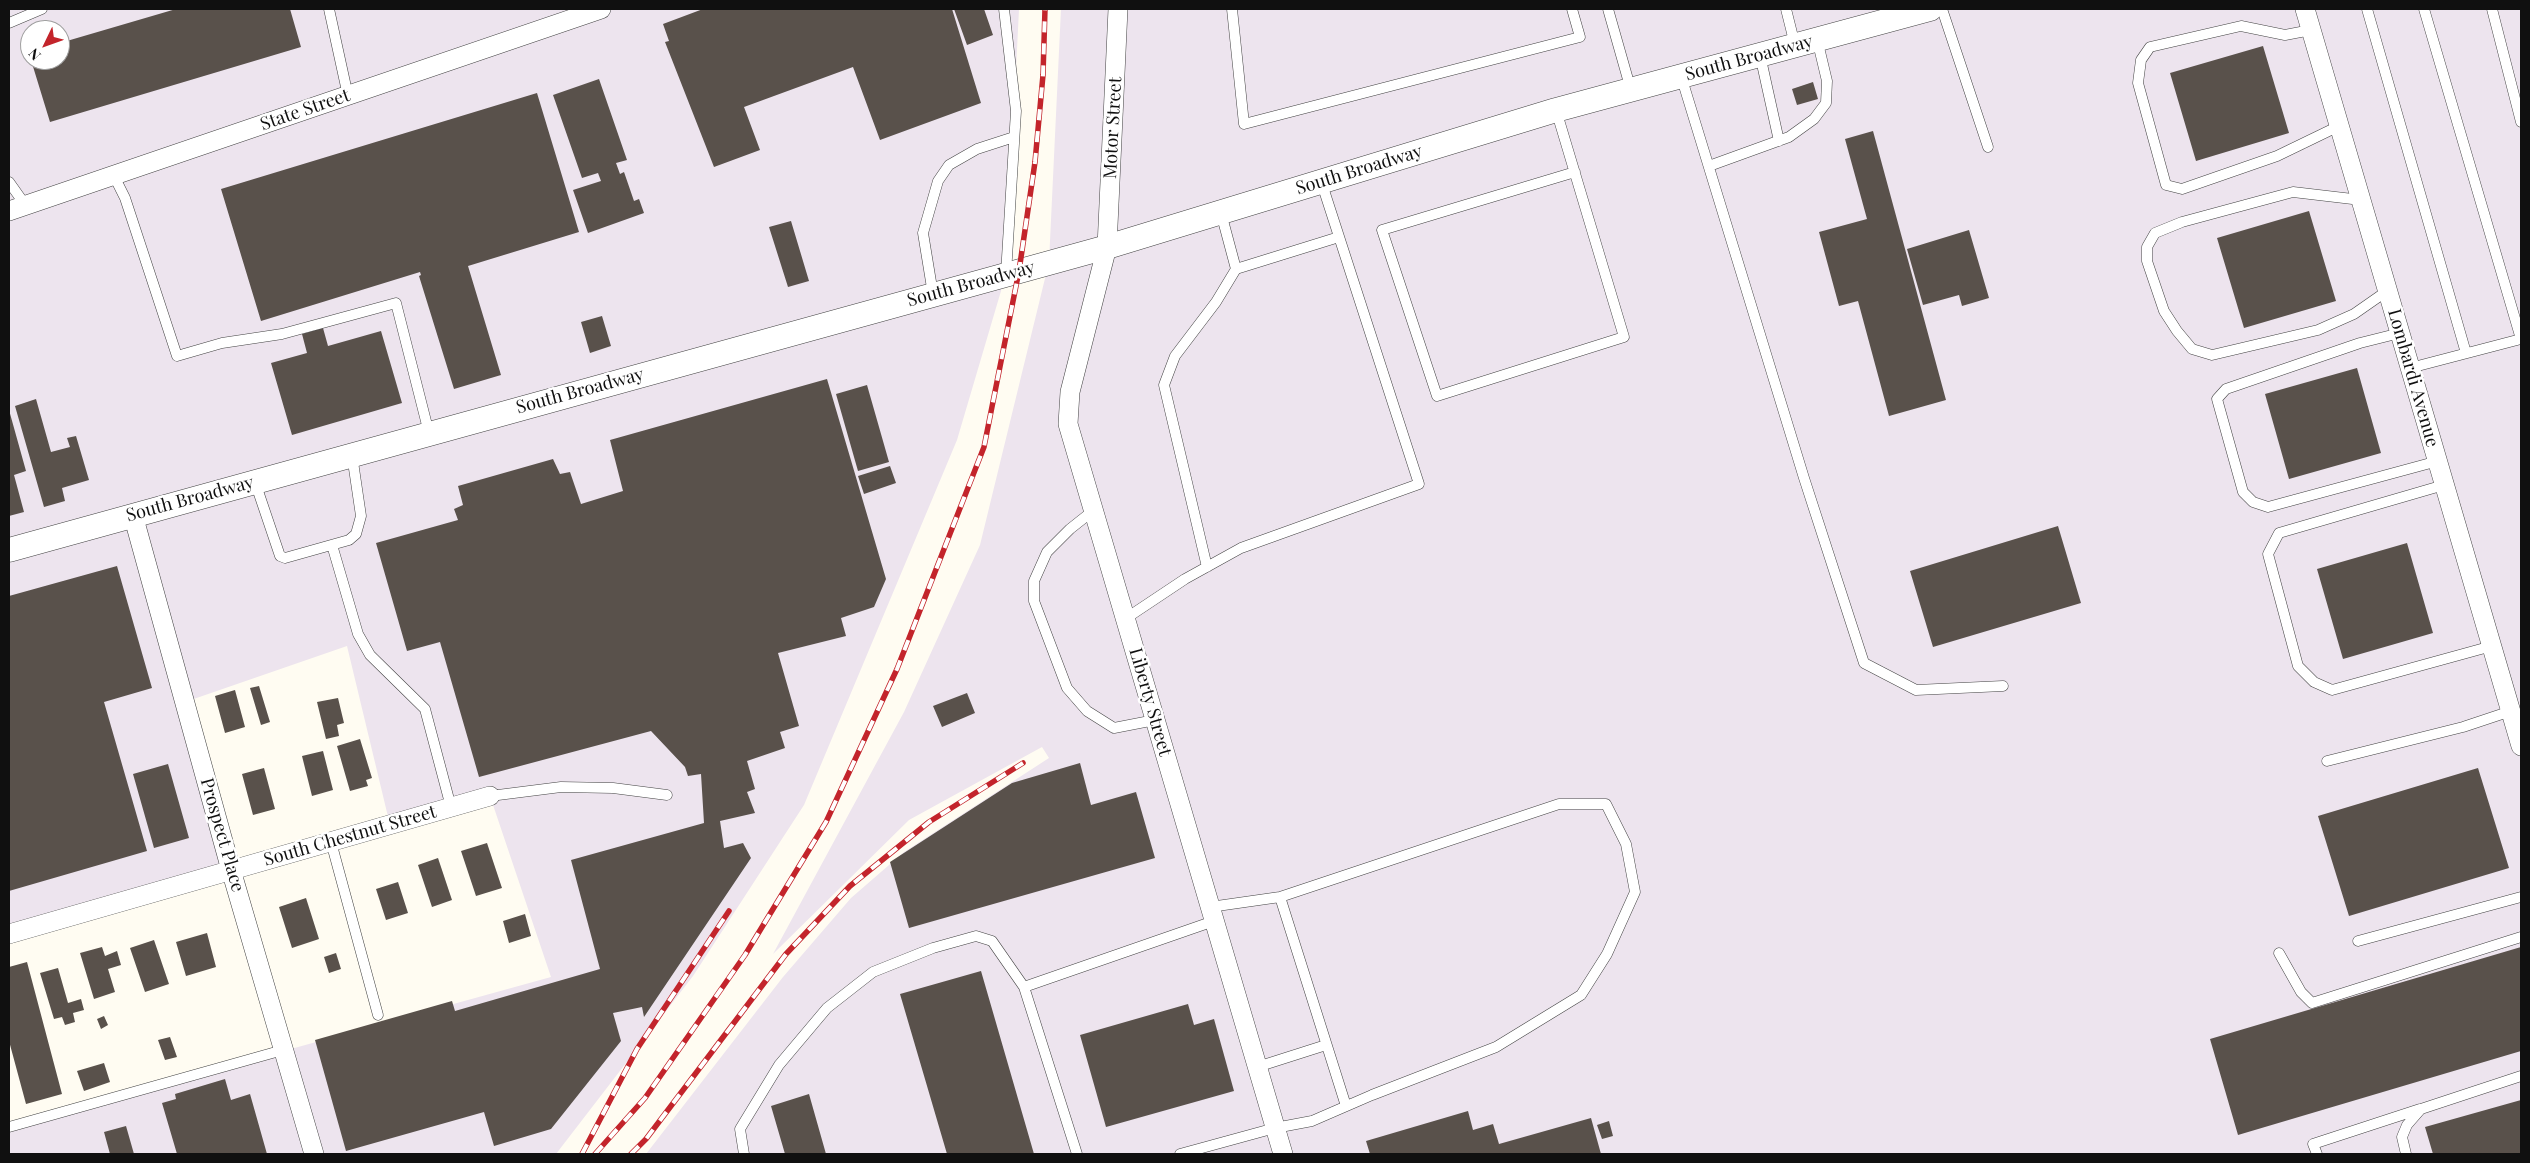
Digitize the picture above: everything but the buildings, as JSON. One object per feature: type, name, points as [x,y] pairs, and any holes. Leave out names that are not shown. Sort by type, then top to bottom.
[{"type":"street","name":"State Street","points":[[17,209],[601,9]]},
{"type":"street","name":"Motor Street","points":[[1108,247],[1118,9]]},
{"type":"street","name":"South Broadway","points":[[9,550],[1108,247],[1556,110],[1930,9]]},
{"type":"street","name":"Lombardi Avenue","points":[[2305,9],[2521,746]]},
{"type":"street","name":"Liberty Street","points":[[1108,247],[1070,392],[1068,424],[1283,1154]]},
{"type":"street","name":"Prospect Place","points":[[133,515],[231,870],[314,1154]]},
{"type":"street","name":"South Chestnut Street","points":[[9,934],[490,796]]},
{"type":"lane","points":[[9,23],[42,9]]},
{"type":"lane","points":[[329,9],[348,96]]},
{"type":"lane","points":[[1004,9],[1016,112],[1006,274]]},
{"type":"lane","points":[[1232,9],[1244,124],[1580,37],[1572,9]]},
{"type":"lane","points":[[1608,9],[1631,90]]},
{"type":"lane","points":[[1709,166],[1789,137],[1814,119],[1826,103],[1827,81],[1786,9]]},
{"type":"lane","points":[[1942,9],[1988,147]]},
{"type":"lane","points":[[2368,9],[2466,354]]},
{"type":"lane","points":[[2410,368],[2521,339],[2424,9]]},
{"type":"lane","points":[[2492,9],[2521,122]]},
{"type":"lane","points":[[2311,30],[2286,35],[2241,26],[2150,47],[2141,60],[2138,83],[2166,185],[2182,189],[2277,156],[2339,126]]},
{"type":"lane","points":[[1760,55],[1779,141]]},
{"type":"lane","points":[[1681,76],[1804,478],[1864,663],[1916,690],[2003,686]]},
{"type":"lane","points":[[1556,110],[1575,172],[1624,337],[1437,396],[1382,230],[1575,172]]},
{"type":"lane","points":[[933,294],[923,232],[938,181],[949,165],[977,150],[1014,137]]},
{"type":"lane","points":[[114,176],[125,198],[177,356],[222,343],[282,334],[396,303],[429,433]]},
{"type":"lane","points":[[1126,619],[1207,567],[1241,548],[1419,484],[1321,181]]},
{"type":"lane","points":[[9,182],[17,209]]},
{"type":"lane","points":[[2360,200],[2293,192],[2182,222],[2155,234],[2147,247],[2147,261],[2164,311],[2177,330],[2192,349],[2212,355],[2318,330],[2354,314],[2387,291]]},
{"type":"lane","points":[[1221,212],[1236,269]]},
{"type":"lane","points":[[1207,567],[1164,384],[1175,356],[1216,302],[1236,269],[1339,237]]},
{"type":"lane","points":[[2400,333],[2360,343],[2226,390],[2217,399],[2243,492],[2253,502],[2268,507],[2438,461]]},
{"type":"lane","points":[[255,481],[280,556],[285,558],[350,540],[356,534],[361,516],[352,454]]},
{"type":"lane","points":[[2444,485],[2279,533],[2268,554],[2298,666],[2314,682],[2332,690],[2492,646]]},
{"type":"lane","points":[[1094,510],[1070,529],[1048,552],[1034,581],[1034,601],[1067,688],[1087,711],[1114,728],[1155,720]]},
{"type":"lane","points":[[332,544],[358,634],[370,656],[425,709],[451,807]]},
{"type":"lane","points":[[2327,761],[2463,727],[2511,711]]},
{"type":"lane","points":[[490,796],[561,787],[612,788],[667,794]]},
{"type":"lane","points":[[1024,987],[1212,914],[1280,896],[1559,804],[1606,804],[1626,844],[1635,892],[1607,954],[1581,994],[1496,1047],[1312,1121],[1275,1128],[1201,1152],[1180,1154]]},
{"type":"lane","points":[[331,842],[378,1015]]},
{"type":"lane","points":[[1280,896],[1346,1106]]},
{"type":"lane","points":[[2358,940],[2521,897]]},
{"type":"lane","points":[[744,1154],[740,1129],[779,1065],[827,1008],[873,972],[933,948],[976,936],[992,941],[1024,987],[1077,1154]]},
{"type":"lane","points":[[2279,953],[2297,986],[2312,1003],[2521,937]]},
{"type":"lane","points":[[1257,1067],[1326,1045]]},
{"type":"lane","points":[[9,1127],[283,1050]]},
{"type":"lane","points":[[2316,1154],[2313,1144],[2521,1076]]},
{"type":"lane","points":[[2406,1154],[2402,1137],[2407,1125],[2421,1109]]},
{"type":"shaded area","points":[[9,9],[1019,9],[1006,274],[957,440],[804,805],[693,976],[556,1154],[9,1154],[9,1127],[551,977],[490,796],[390,825],[347,646],[185,702],[231,870],[9,934]]},
{"type":"shaded area","points":[[1061,9],[2521,9],[2521,1154],[646,1154],[783,977],[851,898],[904,852],[1049,758],[1042,747],[909,820],[773,954],[904,712],[980,545],[1049,262]]},
{"type":"railway","points":[[595,1154],[645,1098],[745,955],[826,822],[897,669],[984,447],[1019,271],[1035,162],[1043,75],[1045,9]]},
{"type":"railway","points":[[631,1154],[646,1139],[786,954],[850,886],[929,822],[1023,763]]},
{"type":"railway","points":[[582,1154],[637,1049],[729,911]]}]
